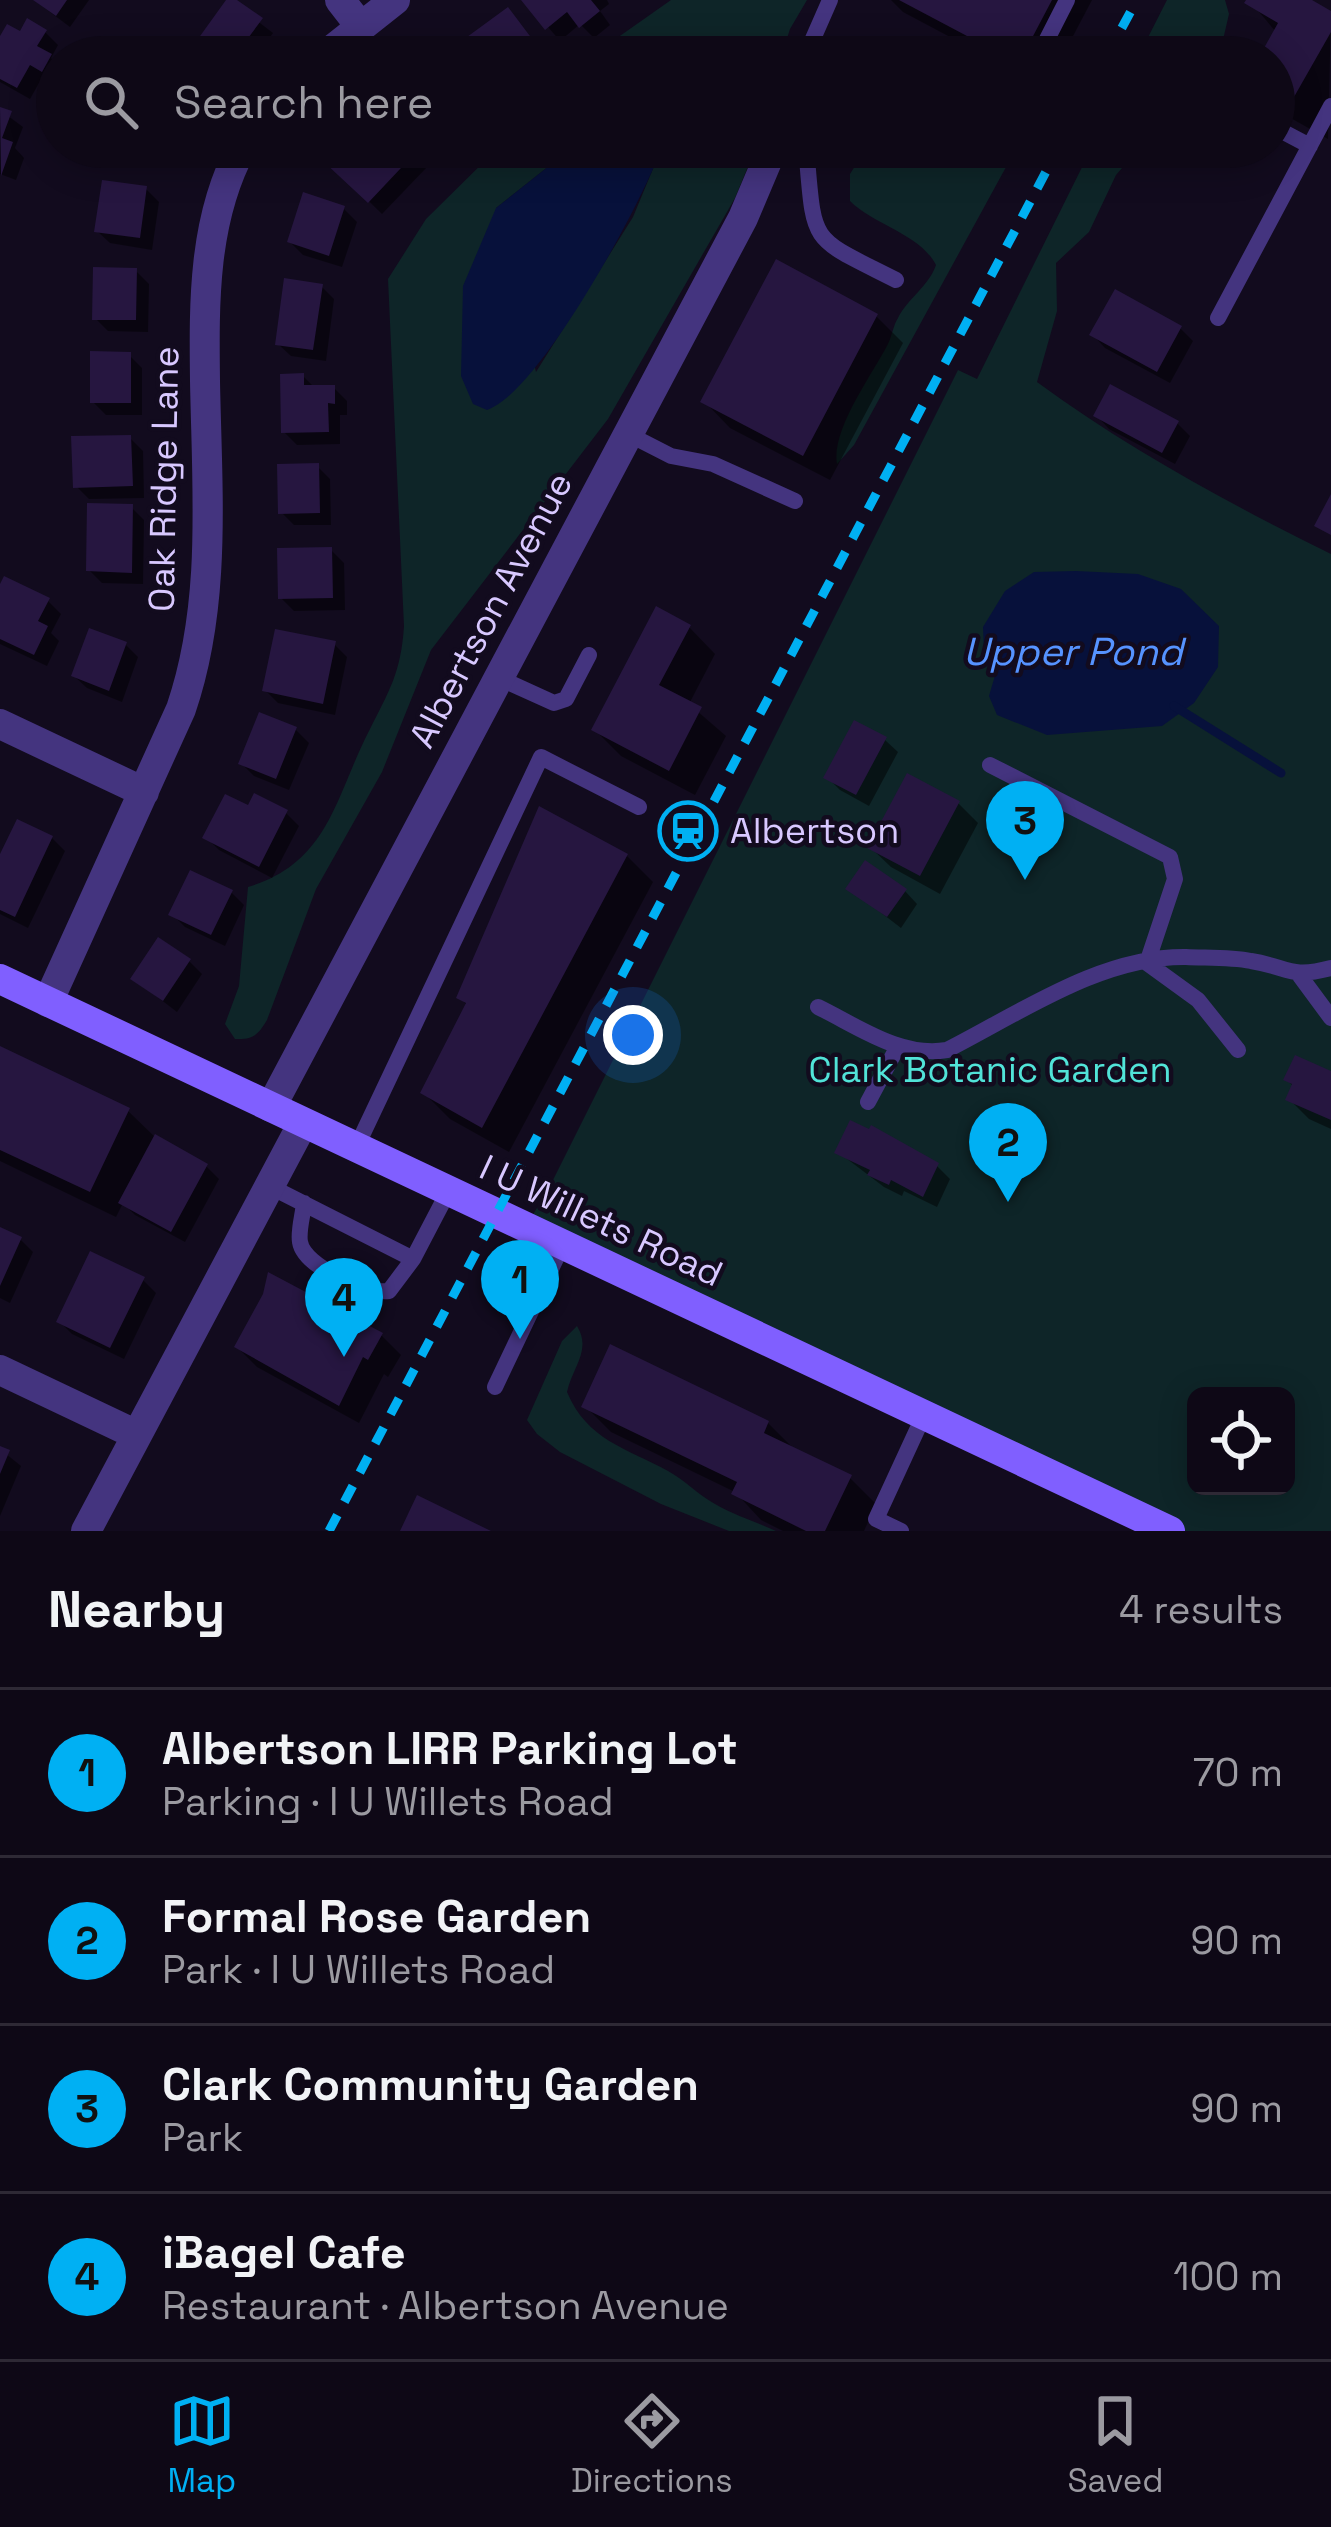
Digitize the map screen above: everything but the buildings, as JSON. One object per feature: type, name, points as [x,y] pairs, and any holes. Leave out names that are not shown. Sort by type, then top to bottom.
[{"type":"main road","name":"I U Willets Road","points":[[0,980],[1157,1528]]},
{"type":"street","points":[[340,0],[361,27]]},
{"type":"street","points":[[350,36],[394,0]]},
{"type":"street","name":"Oak Ridge Lane","points":[[48,1002],[181,710],[201,635],[208,512],[204,308],[219,201],[233,168]]},
{"type":"street","name":"Albertson Avenue","points":[[271,1108],[743,218],[764,168]]},
{"type":"street","points":[[0,724],[144,792]]},
{"type":"street","points":[[86,1531],[303,1123]]},
{"type":"street","points":[[0,1370],[137,1435]]},
{"type":"lane","points":[[813,36],[830,0]]},
{"type":"lane","points":[[1049,36],[1067,0]]},
{"type":"lane","points":[[1218,318],[1331,106]]},
{"type":"lane","points":[[1295,138],[1310,146]]},
{"type":"lane","points":[[808,168],[813,226],[825,244],[896,280]]},
{"type":"lane","points":[[628,434],[671,456],[713,464],[795,501]]},
{"type":"lane","points":[[499,678],[554,704],[566,699],[589,655]]},
{"type":"lane","points":[[356,1148],[541,757],[639,807]]},
{"type":"lane","points":[[990,765],[1170,857],[1175,879],[1147,963]]},
{"type":"lane","points":[[818,1006],[898,1046],[926,1054],[947,1050],[1091,977],[1147,963],[1180,957],[1252,961],[1300,976],[1331,968]]},
{"type":"lane","points":[[1147,963],[1198,1000],[1238,1050]]},
{"type":"lane","points":[[1300,976],[1331,1018]]},
{"type":"lane","points":[[868,1102],[898,1046]]},
{"type":"lane","points":[[269,1186],[413,1259]]},
{"type":"lane","points":[[304,1203],[300,1241],[307,1258],[372,1293],[389,1291],[413,1259],[448,1192]]},
{"type":"lane","points":[[495,1387],[562,1246]]},
{"type":"lane","points":[[901,1531],[876,1519],[923,1417]]},
{"type":"green space","points":[[671,0],[807,0],[788,36],[620,36]]},
{"type":"green space","points":[[1167,0],[1225,0],[1229,14],[1224,36],[1149,36]]},
{"type":"green space","points":[[478,168],[546,168],[496,208],[536,372],[633,217],[653,168],[747,168],[735,198],[608,419],[431,650],[382,772],[316,889],[267,1020],[254,1036],[235,1039],[225,1024],[239,986],[248,887],[296,862],[326,825],[400,657],[404,626],[388,279],[426,219]]},
{"type":"green space","points":[[854,168],[1006,168],[854,445],[837,464],[840,435],[854,403],[902,311],[936,265],[919,245],[850,201]]},
{"type":"green space","name":"Clark Botanic Garden","points":[[1082,168],[1122,168],[1089,232],[1056,263],[1057,311],[1037,382],[1180,474],[1331,554],[1331,1531],[1170,1531],[525,1228],[958,370],[977,379]]},
{"type":"green space","points":[[577,1326],[582,1351],[567,1392],[585,1421],[609,1441],[674,1475],[715,1504],[776,1531],[729,1531],[661,1504],[560,1452],[537,1434],[527,1420],[562,1341]]},
{"type":"water","points":[[546,168],[653,168],[612,250],[560,334],[509,396],[487,410],[473,404],[461,376],[463,286],[496,208]]},
{"type":"water","name":"Upper Pond","points":[[1034,572],[1138,574],[1181,589],[1219,626],[1218,667],[1194,703],[1162,726],[1047,735],[997,715],[989,696],[996,672],[984,650],[983,627],[1005,591]]},
{"type":"waterway","points":[[1174,706],[1281,773]]},
{"type":"railway","points":[[1117,36],[1137,0]]},
{"type":"railway","points":[[329,1531],[1048,168]]},
{"type":"place","name":"Albertson","points":[[688,831]]},
{"type":"place","name":"Clark Community Garden","points":[[1025,880]]},
{"type":"place","name":"Formal Rose Garden","points":[[1008,1202]]},
{"type":"place","name":"Albertson LIRR Parking Lot","points":[[520,1339]]},
{"type":"place","name":"iBagel Cafe","points":[[344,1357]]}]
